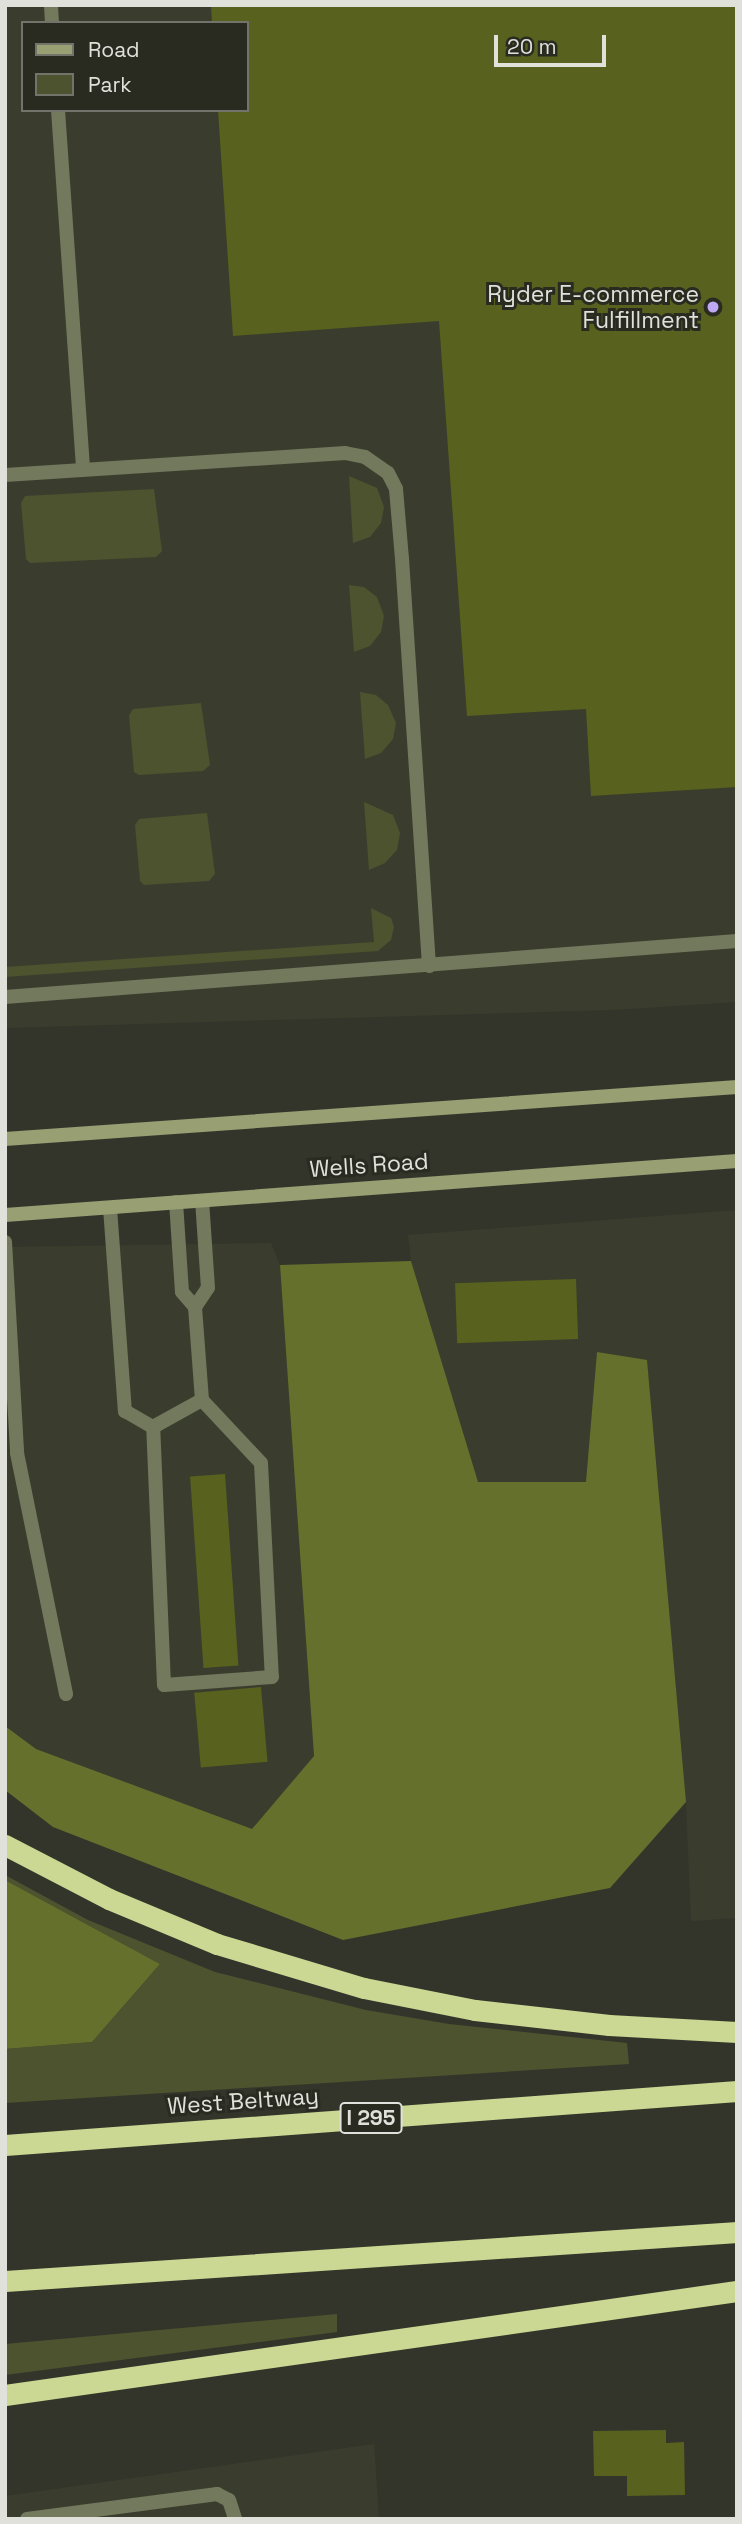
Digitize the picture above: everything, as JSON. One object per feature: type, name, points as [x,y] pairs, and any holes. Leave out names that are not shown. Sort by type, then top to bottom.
[{"type":"highway","points":[[5,1845],[109,1899],[217,1944],[364,1988],[489,2012],[737,2032]]},
{"type":"highway","name":"West Beltway","points":[[5,2145],[737,2091]]},
{"type":"highway","points":[[5,2281],[737,2232]]},
{"type":"highway","points":[[5,2395],[737,2291]]},
{"type":"main road","points":[[5,1139],[737,1087]]},
{"type":"main road","name":"Wells Road","points":[[5,1215],[737,1161]]},
{"type":"lane","points":[[58,112],[83,469]]},
{"type":"lane","points":[[5,475],[345,453],[365,457],[388,473],[396,489],[400,536],[429,966]]},
{"type":"lane","points":[[5,997],[737,942]]},
{"type":"lane","points":[[195,1307],[208,1288],[202,1201]]},
{"type":"lane","points":[[153,1427],[164,1685],[272,1677],[261,1463],[202,1400],[195,1307],[182,1292],[176,1202]]},
{"type":"lane","points":[[110,1208],[125,1411],[153,1427]]},
{"type":"lane","points":[[5,1242],[17,1453],[66,1694]]},
{"type":"lane","points":[[153,1427],[202,1400]]},
{"type":"lane","points":[[27,2519],[217,2494],[229,2500],[234,2519]]},
{"type":"shaded area","points":[[5,5],[737,5],[737,1002],[612,1010],[5,1028]]},
{"type":"shaded area","points":[[737,1210],[737,1918],[691,1921],[686,1802],[647,1361],[597,1352],[587,1482],[477,1482],[411,1261],[408,1235]]},
{"type":"shaded area","points":[[271,1243],[280,1265],[314,1756],[252,1830],[36,1749],[5,1726],[5,1247]]},
{"type":"shaded area","points":[[374,2444],[379,2519],[5,2519],[5,2496]]},
{"type":"green space","points":[[349,476],[377,488],[384,507],[381,523],[370,537],[353,543]]},
{"type":"green space","points":[[154,489],[162,551],[156,557],[30,563],[26,559],[21,503],[25,496]]},
{"type":"green space","points":[[349,585],[364,587],[377,597],[384,616],[381,632],[370,646],[354,652]]},
{"type":"green space","points":[[360,692],[376,695],[388,705],[396,723],[393,739],[381,753],[365,759]]},
{"type":"green space","points":[[201,703],[210,765],[203,771],[139,775],[134,772],[129,715],[133,709]]},
{"type":"green space","points":[[364,802],[393,815],[400,833],[397,850],[385,863],[369,870]]},
{"type":"green space","points":[[207,813],[215,874],[209,881],[144,885],[140,881],[135,825],[139,819]]},
{"type":"green space","points":[[371,908],[391,918],[394,927],[391,940],[378,951],[5,977],[5,967],[374,942]]},
{"type":"green space","points":[[411,1261],[478,1482],[586,1482],[597,1352],[647,1360],[686,1802],[610,1888],[343,1940],[53,1827],[5,1790],[5,1726],[36,1749],[252,1829],[314,1756],[280,1265]]},
{"type":"green space","points":[[5,1875],[88,1920],[215,1972],[366,2010],[449,2024],[627,2043],[629,2064],[5,2103],[5,2049],[92,2042],[160,1964],[5,1880]]},
{"type":"green space","points":[[5,1880],[160,1964],[92,2042],[5,2049]]},
{"type":"green space","points":[[337,2314],[337,2332],[5,2375],[5,2344]]},
{"type":"building","points":[[211,5],[737,5],[737,787],[591,796],[586,709],[467,716],[439,321],[233,336],[218,112],[248,112],[248,21],[212,21]]},
{"type":"building","points":[[576,1279],[578,1339],[457,1343],[455,1283]]},
{"type":"building","points":[[225,1474],[238,1666],[203,1668],[190,1476]]},
{"type":"building","points":[[261,1687],[268,1762],[201,1768],[194,1693]]},
{"type":"building","points":[[666,2430],[666,2443],[684,2442],[685,2495],[627,2496],[627,2476],[594,2476],[593,2431]]},
{"type":"place","name":"Ryder E-commerce Fulfillment","points":[[713,307]]}]
